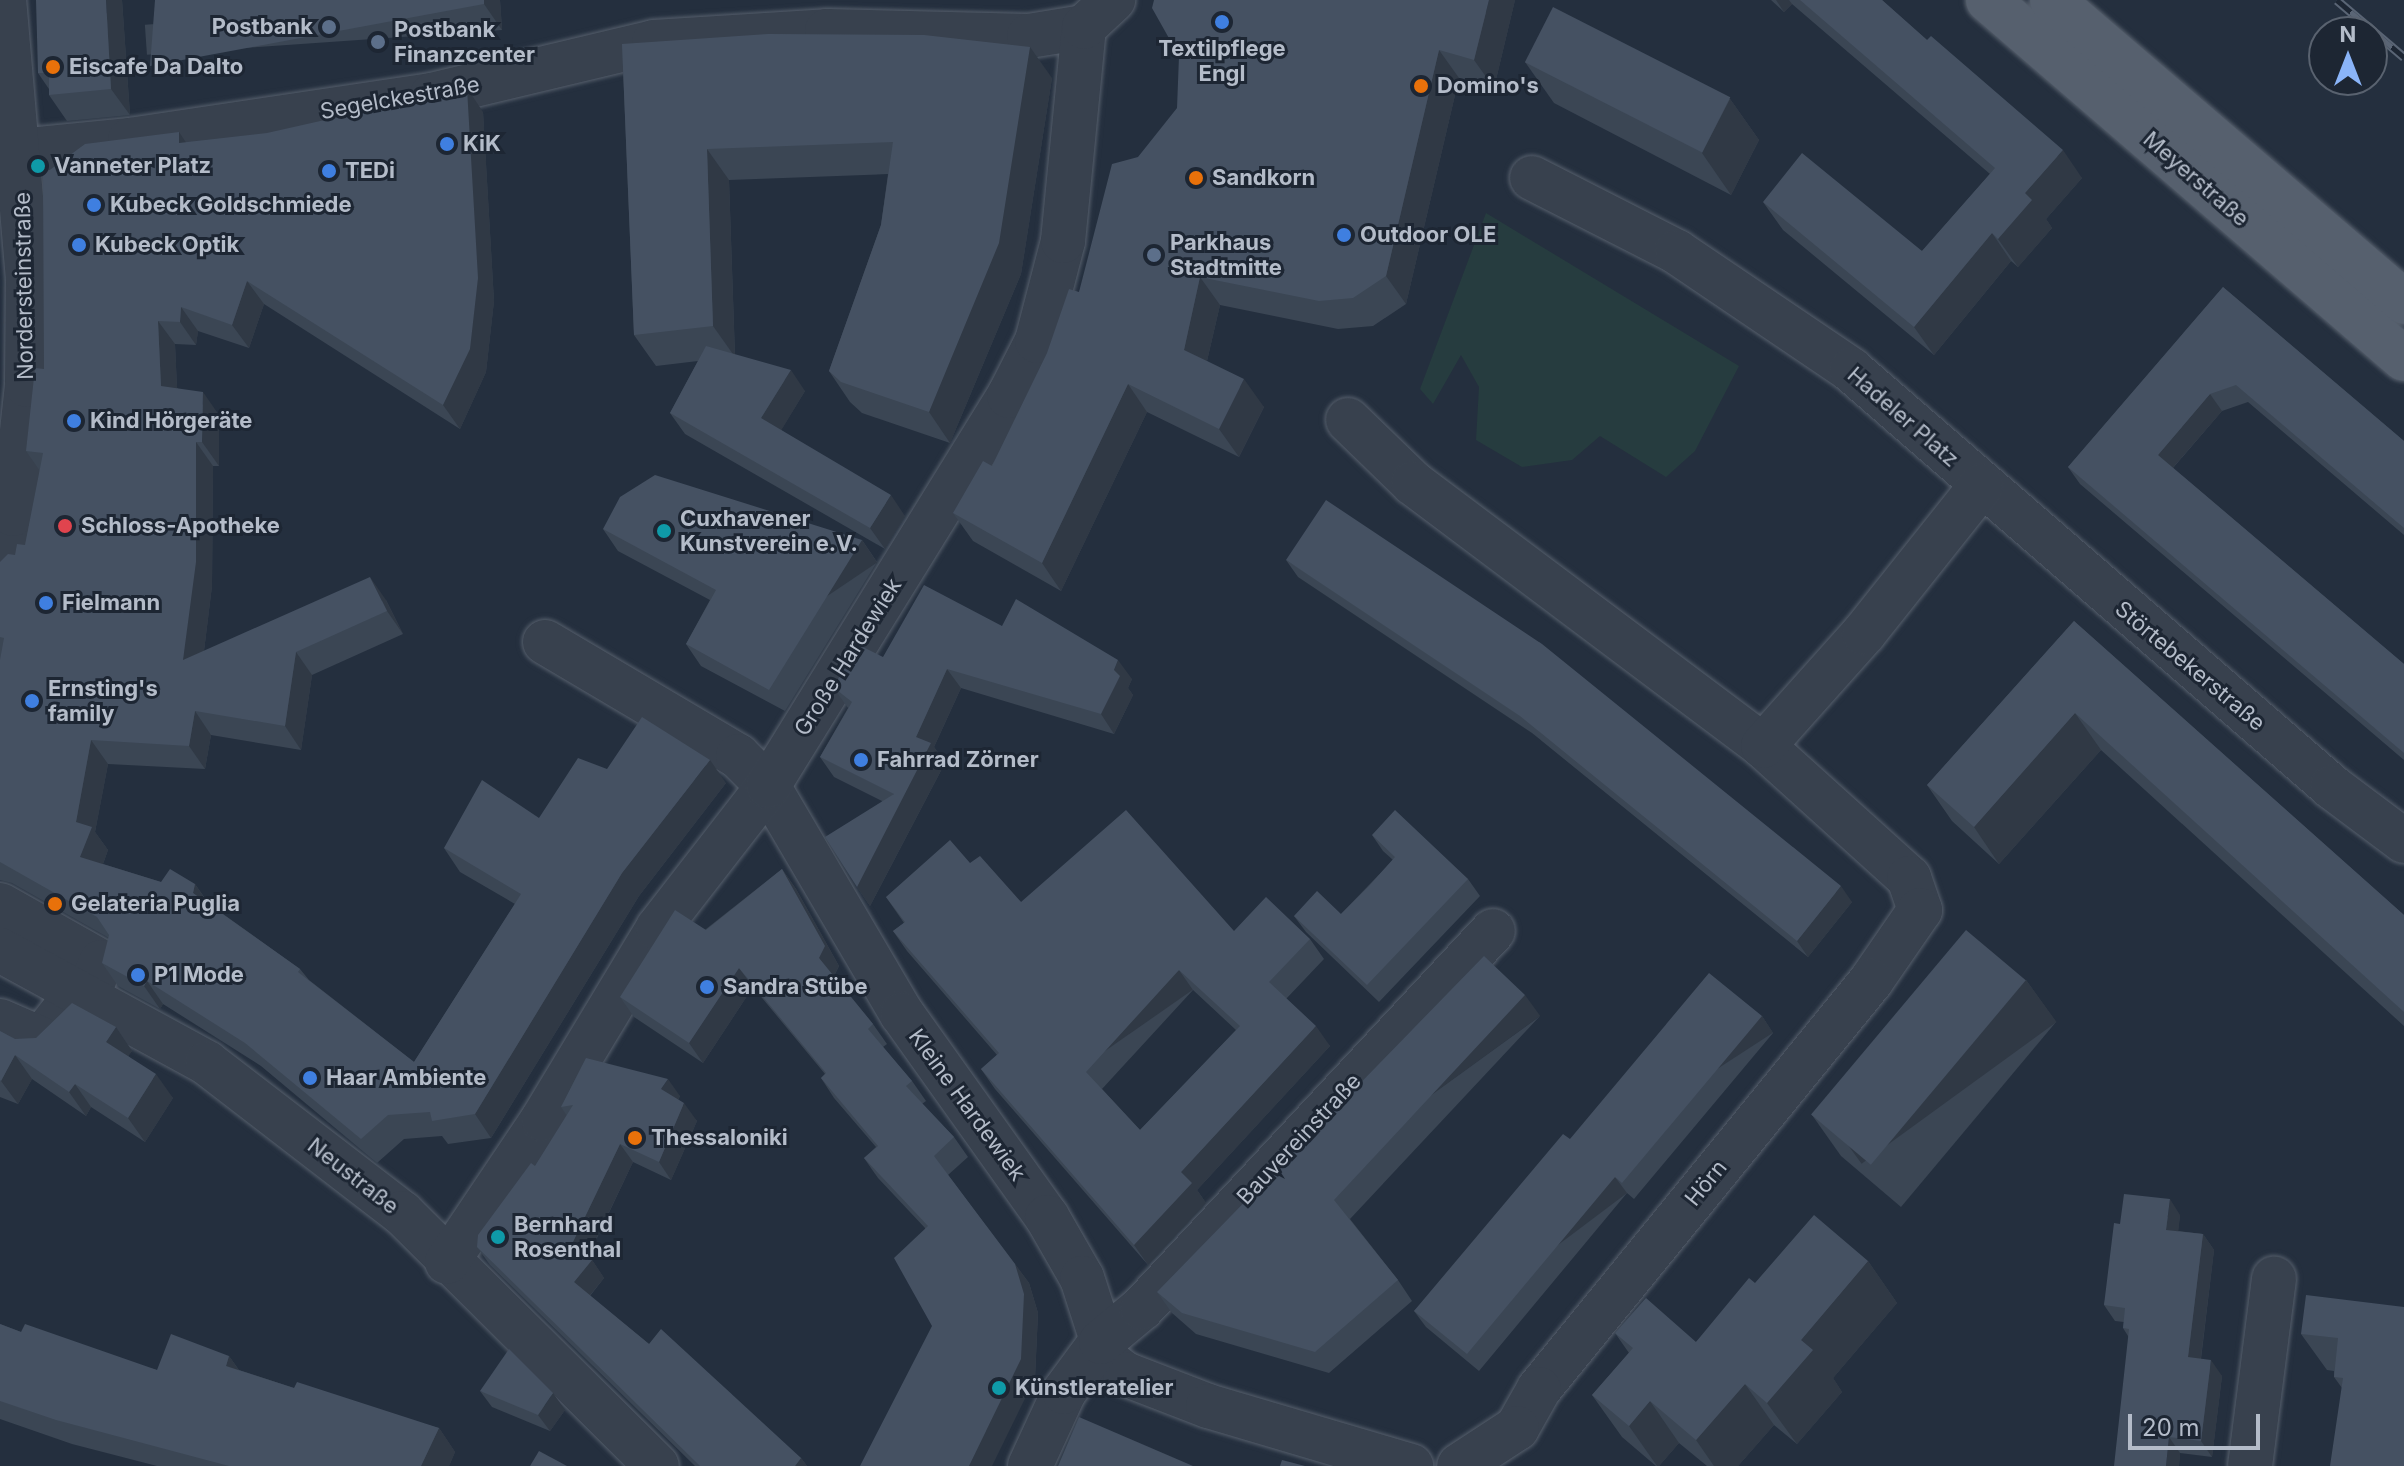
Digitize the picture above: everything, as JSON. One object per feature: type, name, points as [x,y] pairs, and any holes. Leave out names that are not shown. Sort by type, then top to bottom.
[{"type":"main road","name":"Meyerstraße","points":[[1988,0],[2404,359]]},
{"type":"main road","name":"Meyerstraße","points":[[2052,0],[2404,302]]},
{"type":"street","name":"Nordersteinstraße","points":[[0,571],[13,514],[27,385],[28,279],[10,148],[4,0]]},
{"type":"street","name":"Segelckestraße","points":[[10,148],[130,140],[432,95],[555,69],[620,47],[725,36],[827,31],[1029,36],[1098,14]]},
{"type":"street","name":"Große Hardewiek","points":[[447,1262],[543,1119],[753,771],[915,549],[1009,396],[1045,315],[1063,241],[1098,14]]},
{"type":"street","name":"Hadeler Platz","points":[[1532,178],[1677,252],[1851,370],[1981,486]]},
{"type":"street","points":[[1348,420],[1413,483],[1763,746],[1864,633],[1981,486]]},
{"type":"street","name":"Störtebekerstraße","points":[[1981,486],[2332,787],[2404,841]]},
{"type":"street","points":[[545,642],[753,771]]},
{"type":"street","name":"Hörn","points":[[1459,1466],[1517,1428],[1539,1389],[1901,943],[1920,910],[1909,878],[1763,746]]},
{"type":"street","name":"Kleine Hardewiek","points":[[753,771],[902,1014],[1047,1217],[1082,1278],[1101,1342]]},
{"type":"street","points":[[0,905],[101,962],[86,1000],[64,1010],[41,1039],[0,1021]]},
{"type":"street","name":"Bauvereinstraße","points":[[1101,1342],[1142,1308],[1493,931]]},
{"type":"street","name":"Neustraße","points":[[0,950],[86,1000],[207,1063],[402,1213],[447,1262],[657,1466]]},
{"type":"street","points":[[2250,1466],[2274,1279]]},
{"type":"street","points":[[1030,1466],[1064,1392],[1101,1342]]},
{"type":"street","points":[[1101,1342],[1109,1362],[1125,1374],[1208,1406],[1411,1466]]},
{"type":"green space","points":[[1486,213],[1739,366],[1695,451],[1666,477],[1600,436],[1572,460],[1522,467],[1476,440],[1479,387],[1461,355],[1433,404],[1420,389]]},
{"type":"building","points":[[36,0],[106,0],[111,89],[49,95],[49,73],[38,73]]},
{"type":"building","points":[[155,0],[484,0],[484,4],[150,66]]},
{"type":"building","points":[[1154,0],[1489,0],[1474,60],[1439,50],[1386,276],[1353,298],[1319,301],[1200,277],[1184,350],[1244,379],[1219,429],[1128,384],[1042,563],[953,513],[983,461],[992,466],[1047,353],[1069,289],[1079,292],[1112,164],[1138,157],[1177,108],[1179,56],[1152,8]]},
{"type":"building","points":[[1800,0],[1882,0],[1927,40],[1931,36],[2063,150],[2025,193],[2032,200],[1998,239],[1992,233],[1914,327],[1763,202],[1802,153],[1922,251],[1995,168]]},
{"type":"building","points":[[1553,7],[1730,97],[1702,153],[1525,62]]},
{"type":"building","points":[[768,34],[924,35],[1030,47],[999,243],[929,412],[841,382],[829,371],[881,225],[893,142],[707,149],[713,326],[634,335],[622,44]]},
{"type":"building","points":[[467,88],[478,278],[470,349],[443,405],[247,281],[232,325],[181,307],[180,322],[158,321],[161,386],[203,392],[202,442],[196,442],[196,562],[183,660],[370,577],[387,611],[296,652],[285,726],[195,711],[189,746],[91,740],[76,822],[92,827],[80,857],[161,882],[170,869],[195,884],[193,893],[300,969],[298,972],[414,1062],[521,894],[444,848],[482,780],[539,818],[578,758],[607,769],[642,717],[710,760],[622,873],[475,1114],[432,1121],[430,1112],[388,1115],[361,1139],[245,1043],[147,981],[144,986],[102,963],[109,935],[97,917],[0,862],[0,660],[4,638],[0,637],[0,562],[8,554],[15,555],[17,544],[25,545],[43,453],[26,451],[35,368],[44,369],[43,175],[85,144],[179,132],[179,143],[267,133]]},
{"type":"building","points":[[2223,287],[2404,441],[2404,528],[2236,385],[2210,394],[2158,455],[2404,664],[2404,753],[2068,467]]},
{"type":"building","points":[[706,346],[791,370],[761,418],[891,495],[870,528],[670,413]]},
{"type":"building","points":[[655,475],[862,540],[769,690],[686,644],[716,590],[603,529],[620,497]]},
{"type":"building","points":[[1326,500],[1542,644],[1841,886],[1797,941],[1520,716],[1286,560]]},
{"type":"building","points":[[924,585],[1002,626],[1016,599],[1118,660],[1114,670],[1120,676],[1101,714],[947,669],[916,737],[931,743],[857,887],[825,837],[894,794],[820,757],[852,702],[833,687],[859,645],[883,657]]},
{"type":"building","points":[[2074,621],[2404,915],[2404,1012],[2075,713],[1974,827],[1927,785]]},
{"type":"building","points":[[1126,810],[1234,931],[1266,897],[1310,939],[1269,982],[1316,1026],[1181,1172],[1192,1183],[1134,1245],[981,1069],[999,1053],[893,931],[905,922],[886,897],[950,840],[970,863],[980,856],[1021,902]],"holes":[[[1179,970],[1240,1026],[1140,1130],[1086,1072]]]},
{"type":"building","points":[[1395,810],[1468,879],[1367,985],[1294,916],[1317,891],[1341,914],[1369,886],[1395,857],[1372,835]]},
{"type":"building","points":[[782,869],[825,946],[819,958],[873,1024],[868,1029],[912,1081],[906,1086],[954,1137],[934,1156],[1015,1264],[1024,1294],[1021,1359],[969,1466],[860,1466],[932,1326],[894,1258],[928,1226],[864,1158],[878,1146],[821,1078],[826,1073],[739,968],[689,1043],[620,997],[675,910],[706,930]]},
{"type":"building","points":[[1966,930],[2026,980],[1871,1165],[1811,1115]]},
{"type":"building","points":[[1484,956],[1525,995],[1334,1200],[1398,1280],[1315,1352],[1182,1313],[1157,1292]]},
{"type":"building","points":[[1709,973],[1762,1016],[1622,1183],[1615,1177],[1467,1354],[1414,1311],[1563,1134],[1570,1139]]},
{"type":"building","points":[[72,1003],[116,1027],[106,1042],[156,1074],[128,1118],[75,1084],[69,1092],[15,1055],[0,1080],[0,1031],[15,1039],[36,1038]]},
{"type":"building","points":[[586,1058],[668,1079],[661,1089],[684,1103],[659,1162],[620,1144],[572,1244],[592,1260],[574,1282],[649,1344],[661,1329],[801,1458],[795,1466],[700,1466],[477,1247],[478,1235],[531,1163],[535,1166],[573,1105],[561,1107]]},
{"type":"building","points":[[2124,1194],[2170,1199],[2166,1230],[2203,1234],[2188,1357],[2211,1360],[2201,1441],[2169,1437],[2166,1466],[2114,1466],[2129,1329],[2123,1328],[2125,1308],[2104,1305],[2114,1223],[2120,1224]]},
{"type":"building","points":[[1814,1215],[1868,1261],[1801,1340],[1813,1350],[1767,1403],[1745,1384],[1696,1440],[1650,1401],[1629,1426],[1592,1395],[1633,1348],[1615,1333],[1646,1298],[1696,1342],[1749,1278],[1755,1283]]},
{"type":"building","points":[[2306,1295],[2404,1307],[2404,1466],[2330,1466],[2343,1378],[2334,1377],[2338,1338],[2301,1334]]},
{"type":"building","points":[[0,1324],[21,1332],[25,1324],[157,1370],[171,1334],[229,1356],[226,1366],[294,1388],[297,1382],[439,1428],[421,1466],[229,1466],[56,1420],[0,1401]]},
{"type":"building","points":[[509,1349],[553,1393],[538,1415],[480,1391]]},
{"type":"building","points":[[1079,1417],[1193,1466],[1058,1466]]},
{"type":"building","points":[[539,1451],[567,1466],[530,1466]]},
{"type":"building","points":[[1282,1460],[1305,1466],[1280,1466]]},
{"type":"railway","points":[[2337,0],[2404,57]]},
{"type":"place","name":"Textilpflege Engl","points":[[1222,22]]},
{"type":"place","name":"Postbank","points":[[329,27]]},
{"type":"place","name":"Postbank Finanzcenter","points":[[378,42]]},
{"type":"place","name":"Eiscafe Da Dalto","points":[[53,67]]},
{"type":"place","name":"Domino's","points":[[1421,86]]},
{"type":"place","name":"KiK","points":[[447,144]]},
{"type":"place","name":"Vanneter Platz","points":[[38,166]]},
{"type":"place","name":"TEDi","points":[[329,171]]},
{"type":"place","name":"Sandkorn","points":[[1196,178]]},
{"type":"place","name":"Kubeck Goldschmiede","points":[[94,205]]},
{"type":"place","name":"Outdoor OLE","points":[[1344,235]]},
{"type":"place","name":"Kubeck Optik","points":[[79,245]]},
{"type":"place","name":"Parkhaus Stadtmitte","points":[[1154,255]]},
{"type":"place","name":"Kind Hörgeräte","points":[[74,421]]},
{"type":"place","name":"Schloss-Apotheke","points":[[65,526]]},
{"type":"place","name":"Cuxhavener Kunstverein e.V.","points":[[664,531]]},
{"type":"place","name":"Fielmann","points":[[46,603]]},
{"type":"place","name":"Ernsting's family","points":[[32,701]]},
{"type":"place","name":"Fahrrad Zörner","points":[[861,760]]},
{"type":"place","name":"Gelateria Puglia","points":[[55,904]]},
{"type":"place","name":"P1 Mode","points":[[138,975]]},
{"type":"place","name":"Sandra Stübe","points":[[707,987]]},
{"type":"place","name":"Haar Ambiente","points":[[310,1078]]},
{"type":"place","name":"Thessaloniki","points":[[635,1138]]},
{"type":"place","name":"Bernhard Rosenthal","points":[[498,1237]]},
{"type":"place","name":"Künstleratelier","points":[[999,1388]]}]
